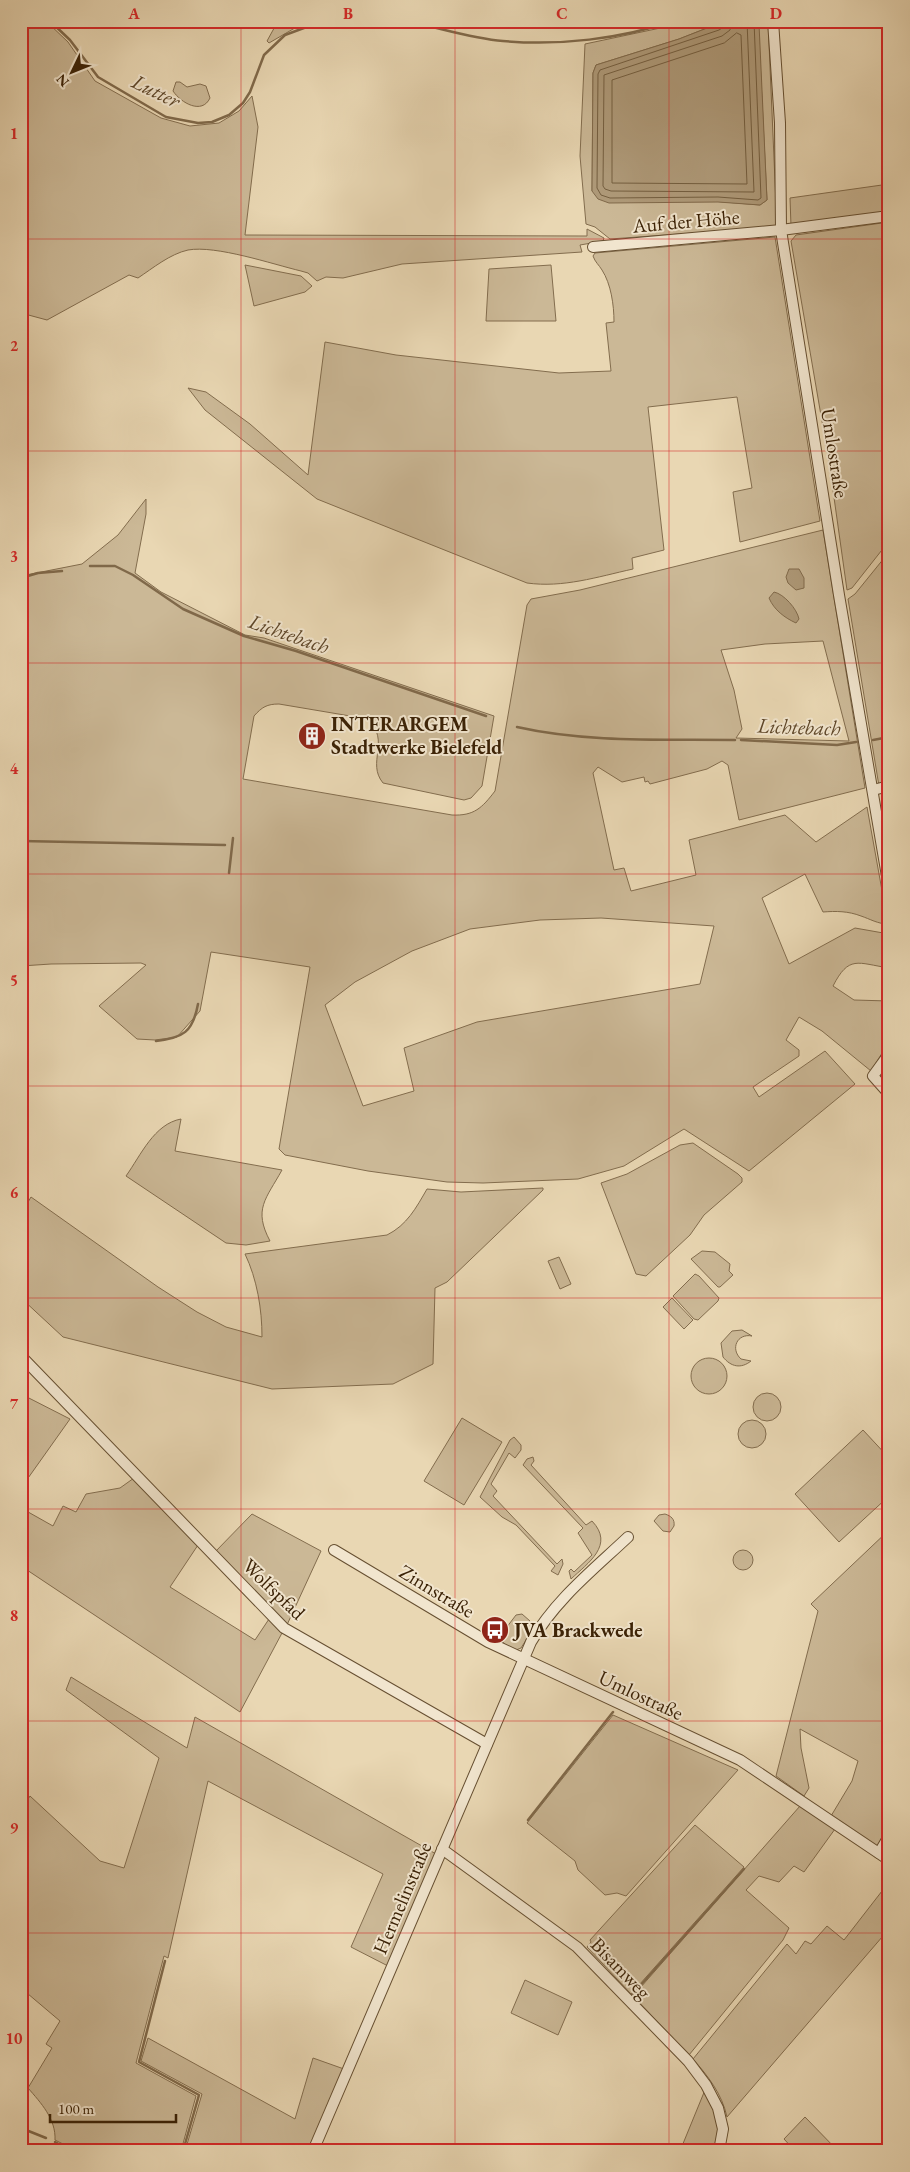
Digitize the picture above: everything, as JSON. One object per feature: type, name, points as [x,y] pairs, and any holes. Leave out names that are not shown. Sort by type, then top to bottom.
[{"type":"street","name":"Umlostraße","points":[[774,21],[780,123],[781,230],[839,595],[889,888]]},
{"type":"street","name":"Auf der Höhe","points":[[593,247],[781,230],[889,216]]},
{"type":"street","points":[[873,790],[889,786]]},
{"type":"street","points":[[889,1054],[873,1076],[889,1094]]},
{"type":"street","name":"Wolfspfad","points":[[21,1356],[284,1628],[486,1744]]},
{"type":"street","points":[[523,1659],[540,1627],[552,1611],[628,1537]]},
{"type":"street","name":"Zinnstraße","points":[[334,1550],[488,1642],[523,1659]]},
{"type":"street","name":"Umlostraße","points":[[523,1659],[740,1760],[889,1860]]},
{"type":"street","name":"Hermelinstraße","points":[[313,2151],[523,1659]]},
{"type":"street","points":[[879,1853],[889,1836]]},
{"type":"street","name":"Bisamweg","points":[[442,1849],[577,1947],[688,2061],[706,2085],[718,2108],[723,2128],[719,2151]]},
{"type":"shaded area","points":[[21,21],[46,21],[68,42],[95,81],[161,118],[190,126],[219,123],[239,111],[252,96],[258,127],[245,235],[587,236],[587,229],[604,238],[603,241],[580,245],[582,252],[402,264],[343,278],[326,277],[317,281],[308,273],[244,256],[213,250],[188,250],[168,258],[138,278],[129,275],[47,320],[21,313]]},
{"type":"shaded area","points":[[278,21],[323,21],[300,25],[269,43],[267,41]]},
{"type":"shaded area","points":[[682,21],[725,21],[679,39],[596,65],[593,73],[592,191],[760,205],[767,200],[758,21],[768,21],[777,227],[610,239],[595,227],[586,224],[580,156],[585,44],[665,27]]},
{"type":"shaded area","points":[[176,82],[180,82],[187,87],[200,84],[206,86],[210,98],[202,106],[186,103],[173,91]]},
{"type":"shaded area","points":[[889,184],[889,213],[791,226],[790,198]]},
{"type":"shaded area","points":[[889,222],[889,541],[852,588],[847,590],[829,462],[791,241],[796,235]]},
{"type":"shaded area","points":[[775,237],[820,521],[740,542],[733,492],[752,488],[737,397],[648,407],[664,550],[632,558],[633,569],[580,581],[540,584],[527,583],[317,499],[205,410],[188,388],[206,392],[250,424],[308,475],[325,342],[396,355],[559,373],[611,371],[606,323],[614,322],[613,302],[605,276],[593,256],[595,253]]},
{"type":"shaded area","points":[[245,265],[301,276],[312,286],[305,292],[254,306]]},
{"type":"shaded area","points":[[551,265],[556,321],[486,321],[489,269]]},
{"type":"shaded area","points":[[146,499],[146,514],[135,573],[161,592],[245,635],[264,638],[494,716],[482,786],[471,798],[464,800],[383,783],[378,775],[377,767],[378,736],[375,727],[368,719],[279,704],[265,707],[254,716],[243,779],[460,815],[477,810],[495,791],[527,605],[531,599],[580,590],[823,530],[865,788],[739,820],[728,765],[722,761],[707,769],[650,784],[648,781],[645,782],[644,777],[622,782],[598,767],[593,773],[614,870],[624,868],[631,891],[696,875],[689,840],[785,815],[816,842],[867,807],[888,924],[851,913],[823,912],[805,874],[762,898],[789,964],[855,928],[889,934],[889,968],[861,963],[849,965],[844,969],[833,986],[854,1000],[889,1001],[887,1045],[871,1071],[822,1031],[799,1017],[786,1040],[799,1050],[799,1056],[753,1087],[759,1097],[825,1051],[855,1084],[749,1171],[684,1129],[624,1166],[578,1179],[483,1183],[447,1182],[368,1171],[285,1155],[279,1149],[310,967],[211,952],[200,1011],[177,1037],[155,1040],[137,1039],[99,1006],[146,965],[141,963],[21,966],[21,576],[82,564],[118,535]],"holes":[[[823,641],[849,741],[736,738],[742,729],[734,690],[721,650],[765,644]],[[601,918],[714,926],[700,984],[477,1022],[404,1048],[414,1091],[363,1106],[325,1005],[355,982],[412,951],[470,929],[540,920]]]},
{"type":"shaded area","points":[[889,552],[889,783],[879,786],[848,599],[855,594]]},
{"type":"shaded area","points":[[181,1119],[175,1151],[282,1170],[267,1197],[262,1212],[262,1220],[270,1241],[246,1245],[226,1243],[126,1176],[156,1134],[163,1127]]},
{"type":"shaded area","points":[[693,1143],[738,1174],[742,1178],[742,1182],[704,1215],[690,1235],[646,1276],[636,1274],[601,1183],[627,1174],[680,1145]]},
{"type":"shaded area","points":[[543,1188],[447,1282],[435,1288],[433,1364],[393,1384],[272,1389],[63,1337],[21,1298],[21,1214],[31,1197],[158,1287],[197,1312],[226,1327],[262,1337],[258,1294],[245,1254],[387,1235],[406,1221],[427,1189],[461,1192]]},
{"type":"shaded area","points":[[702,1251],[715,1252],[730,1264],[729,1271],[733,1275],[720,1287],[691,1259]]},
{"type":"shaded area","points":[[559,1257],[571,1284],[560,1289],[548,1261]]},
{"type":"shaded area","points":[[695,1274],[719,1298],[698,1320],[694,1319],[673,1296]]},
{"type":"shaded area","points":[[672,1298],[693,1320],[684,1329],[663,1307]]},
{"type":"shaded area","points":[[742,1330],[752,1336],[739,1339],[736,1351],[741,1359],[751,1361],[744,1365],[736,1366],[729,1363],[723,1357],[721,1343],[732,1331]]},
{"type":"shaded area","points":[[709,1358],[722,1363],[727,1376],[722,1389],[709,1394],[696,1389],[691,1376],[696,1363]]},
{"type":"shaded area","points":[[767,1393],[777,1397],[781,1407],[777,1417],[767,1421],[757,1417],[753,1407],[757,1397]]},
{"type":"shaded area","points":[[21,1394],[70,1419],[21,1488]]},
{"type":"shaded area","points":[[462,1418],[502,1442],[464,1505],[424,1481]]},
{"type":"shaded area","points":[[752,1420],[762,1424],[766,1434],[762,1444],[752,1448],[742,1444],[738,1434],[742,1424]]},
{"type":"shaded area","points":[[863,1430],[889,1458],[889,1496],[839,1542],[795,1494]]},
{"type":"shaded area","points":[[514,1437],[521,1445],[521,1450],[515,1458],[509,1453],[491,1484],[497,1491],[493,1496],[557,1564],[562,1559],[563,1564],[558,1575],[551,1571],[555,1566],[516,1525],[502,1517],[480,1497],[510,1440]]},
{"type":"shaded area","points":[[533,1457],[534,1461],[531,1465],[586,1525],[592,1521],[601,1538],[600,1546],[591,1560],[571,1579],[569,1571],[571,1569],[574,1572],[592,1555],[578,1533],[583,1528],[523,1465],[527,1459]]},
{"type":"shaded area","points":[[134,1478],[198,1545],[170,1587],[255,1640],[269,1619],[282,1633],[240,1712],[21,1566],[21,1508],[53,1526],[63,1506],[76,1512],[86,1494],[120,1488]]},
{"type":"shaded area","points":[[252,1514],[321,1551],[286,1627],[215,1552]]},
{"type":"shaded area","points":[[665,1514],[674,1521],[674,1526],[670,1532],[663,1531],[654,1521],[659,1515]]},
{"type":"shaded area","points":[[889,1530],[889,1830],[878,1847],[831,1816],[852,1781],[858,1761],[800,1729],[801,1748],[809,1788],[804,1796],[776,1776],[818,1611],[811,1604]]},
{"type":"shaded area","points":[[739,1550],[747,1550],[753,1556],[753,1564],[747,1570],[739,1570],[733,1564],[733,1556]]},
{"type":"shaded area","points":[[522,1614],[530,1621],[533,1629],[521,1648],[516,1650],[504,1644],[500,1636],[516,1615]]},
{"type":"shaded area","points":[[71,1677],[187,1748],[195,1717],[436,1854],[388,1966],[351,1947],[383,1874],[208,1781],[168,1958],[164,1956],[136,2063],[196,2096],[181,2151],[77,2151],[55,2140],[55,2132],[50,2118],[28,2088],[52,2048],[46,2044],[60,2021],[21,1988],[21,1810],[30,1796],[100,1861],[124,1868],[159,1758],[66,1690]]},
{"type":"shaded area","points":[[613,1715],[738,1770],[626,1896],[617,1893],[605,1895],[578,1870],[575,1861],[527,1823]]},
{"type":"shaded area","points":[[800,1806],[835,1829],[804,1872],[794,1866],[779,1882],[759,1876],[746,1890],[789,1928],[783,1940],[689,2055],[633,1996]]},
{"type":"shaded area","points":[[695,1825],[744,1867],[631,1994],[587,1947],[591,1942],[590,1940]]},
{"type":"shaded area","points":[[889,1882],[889,1929],[727,2117],[722,2101],[714,2086],[693,2059],[787,1944],[796,1954],[805,1941],[811,1944],[827,1926],[844,1940]]},
{"type":"shaded area","points":[[525,1980],[572,2002],[558,2035],[511,2013]]},
{"type":"shaded area","points":[[148,2038],[295,2119],[313,2058],[344,2069],[308,2151],[185,2151],[202,2094],[141,2061]]},
{"type":"shaded area","points":[[705,2090],[717,2119],[716,2151],[680,2151]]},
{"type":"shaded area","points":[[805,2117],[838,2151],[795,2151],[784,2139]]},
{"type":"water","points":[[725,21],[758,21],[759,24],[767,200],[760,205],[718,202],[609,203],[598,199],[592,191],[593,73],[596,65],[679,39]]},
{"type":"water","points":[[789,569],[799,569],[804,578],[804,588],[796,590],[788,583],[786,577]]},
{"type":"water","points":[[774,592],[786,599],[793,607],[799,619],[796,623],[784,616],[774,606],[769,598]]},
{"type":"waterway","name":"Lutter","points":[[50,21],[70,40],[98,77],[166,117],[198,123],[212,122],[229,115],[243,103],[250,92],[264,55],[285,35],[312,25],[350,21]]},
{"type":"waterway","name":"Lutter","points":[[405,21],[490,40],[546,43],[611,37],[674,21]]},
{"type":"waterway","name":"Lichtebach","points":[[90,566],[115,566],[133,575],[183,609],[244,636],[296,651],[486,716]]},
{"type":"waterway","name":"Lichtebach","points":[[21,578],[38,573],[62,571]]},
{"type":"waterway","name":"Lichtebach","points":[[517,727],[571,736],[598,738],[735,740]]},
{"type":"waterway","name":"Lichtebach","points":[[873,740],[889,737]]},
{"type":"waterway","name":"Lichtebach","points":[[741,740],[837,745],[856,742]]},
{"type":"waterway","points":[[229,873],[233,838]]},
{"type":"waterway","points":[[21,841],[225,845]]},
{"type":"waterway","points":[[156,1041],[173,1038],[185,1032],[193,1021],[198,1004]]},
{"type":"waterway","points":[[528,1820],[613,1712]]},
{"type":"waterway","points":[[631,1996],[744,1869]]},
{"type":"waterway","points":[[165,1961],[139,2062],[199,2095],[183,2151]]},
{"type":"waterway","points":[[21,2128],[46,2138]]},
{"type":"waterway","points":[[55,2142],[71,2151]]},
{"type":"place","name":"INTERARGEM Stadtwerke Bielefeld","points":[[312,736]]},
{"type":"place","name":"JVA Brackwede","points":[[495,1630]]}]
